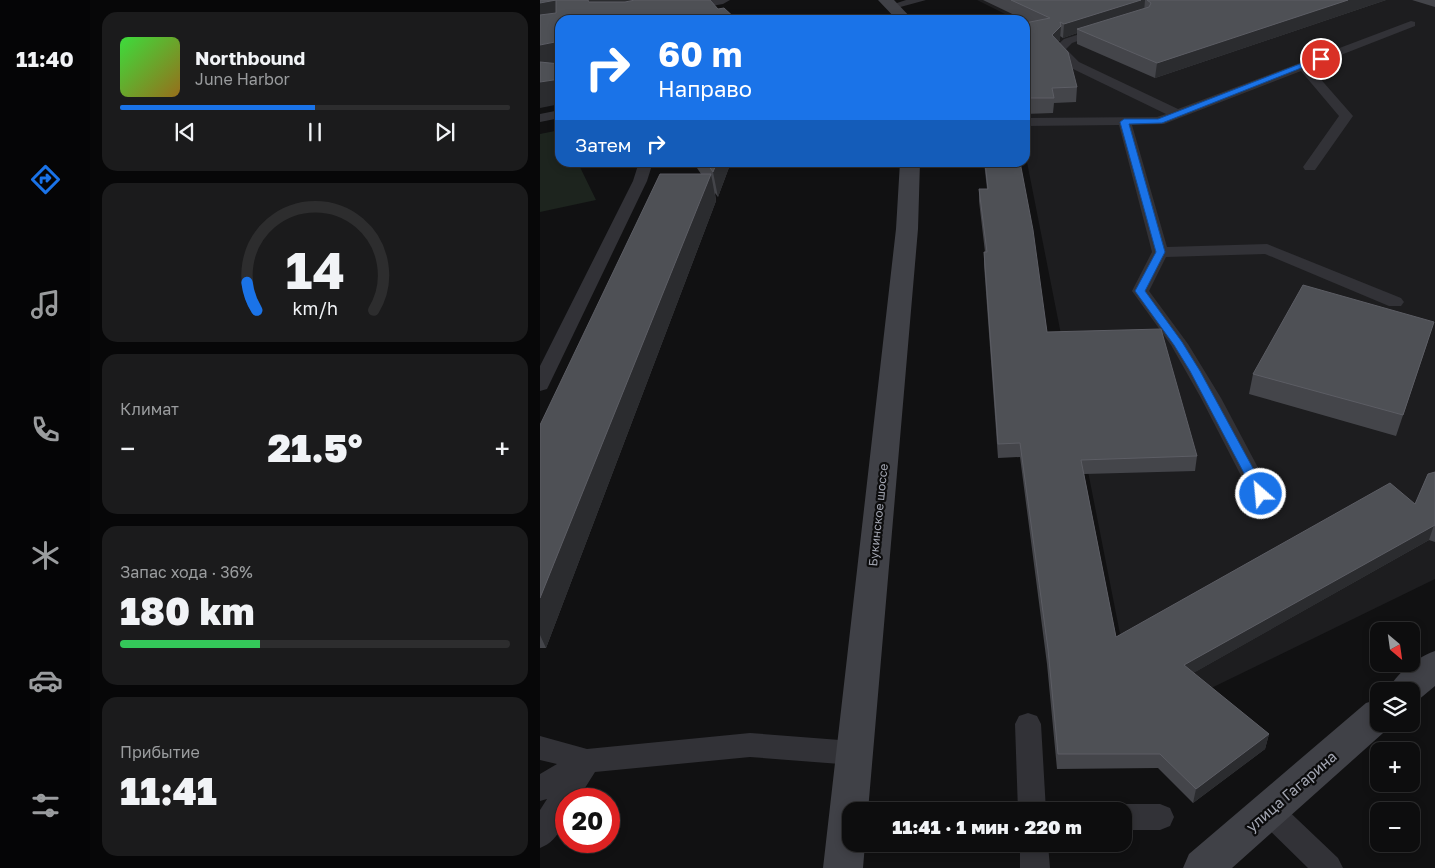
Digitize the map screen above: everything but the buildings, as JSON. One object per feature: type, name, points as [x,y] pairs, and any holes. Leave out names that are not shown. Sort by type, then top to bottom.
[{"type":"main road","points":[[889,3],[900,15]]},
{"type":"main road","name":"Букинское шоссе","points":[[843,868],[853,753],[907,229],[910,167]]},
{"type":"main road","points":[[1415,682],[1435,665]]},
{"type":"main road","name":"улица Гагарина","points":[[1203,868],[1370,722]]},
{"type":"street","points":[[632,15],[723,0]]},
{"type":"lane","points":[[889,3],[921,0]]},
{"type":"lane","points":[[1030,122],[1159,121],[1411,24]]},
{"type":"lane","points":[[1115,26],[1068,40],[1059,49],[1075,65],[1177,114]]},
{"type":"lane","points":[[1303,66],[1346,116],[1310,167]]},
{"type":"lane","points":[[540,118],[555,115]]},
{"type":"lane","points":[[1124,122],[1160,252],[1140,291],[1188,359],[1211,398],[1261,494]]},
{"type":"lane","points":[[540,385],[640,181],[644,167]]},
{"type":"lane","points":[[1160,252],[1267,249],[1395,302]]},
{"type":"lane","points":[[1028,724],[1032,802]]},
{"type":"lane","points":[[540,748],[587,761],[750,745],[853,753]]},
{"type":"lane","points":[[540,789],[587,761]]},
{"type":"lane","points":[[540,835],[587,761]]},
{"type":"lane","points":[[1268,810],[1328,868]]},
{"type":"lane","points":[[1132,817],[1160,817]]},
{"type":"lane","points":[[1034,852],[1035,868]]},
{"type":"shaded area","points":[[977,0],[1435,0],[1435,579],[1201,693],[1124,654],[1028,167],[1030,167],[1030,49],[1060,41],[1030,26],[1030,15],[1007,15]]},
{"type":"shaded area","points":[[555,131],[555,167],[580,167],[596,200],[540,212],[540,134]]},
{"type":"route","points":[[1261,494],[1211,398],[1179,344],[1140,291],[1160,252],[1124,122],[1159,121],[1321,59]]}]
